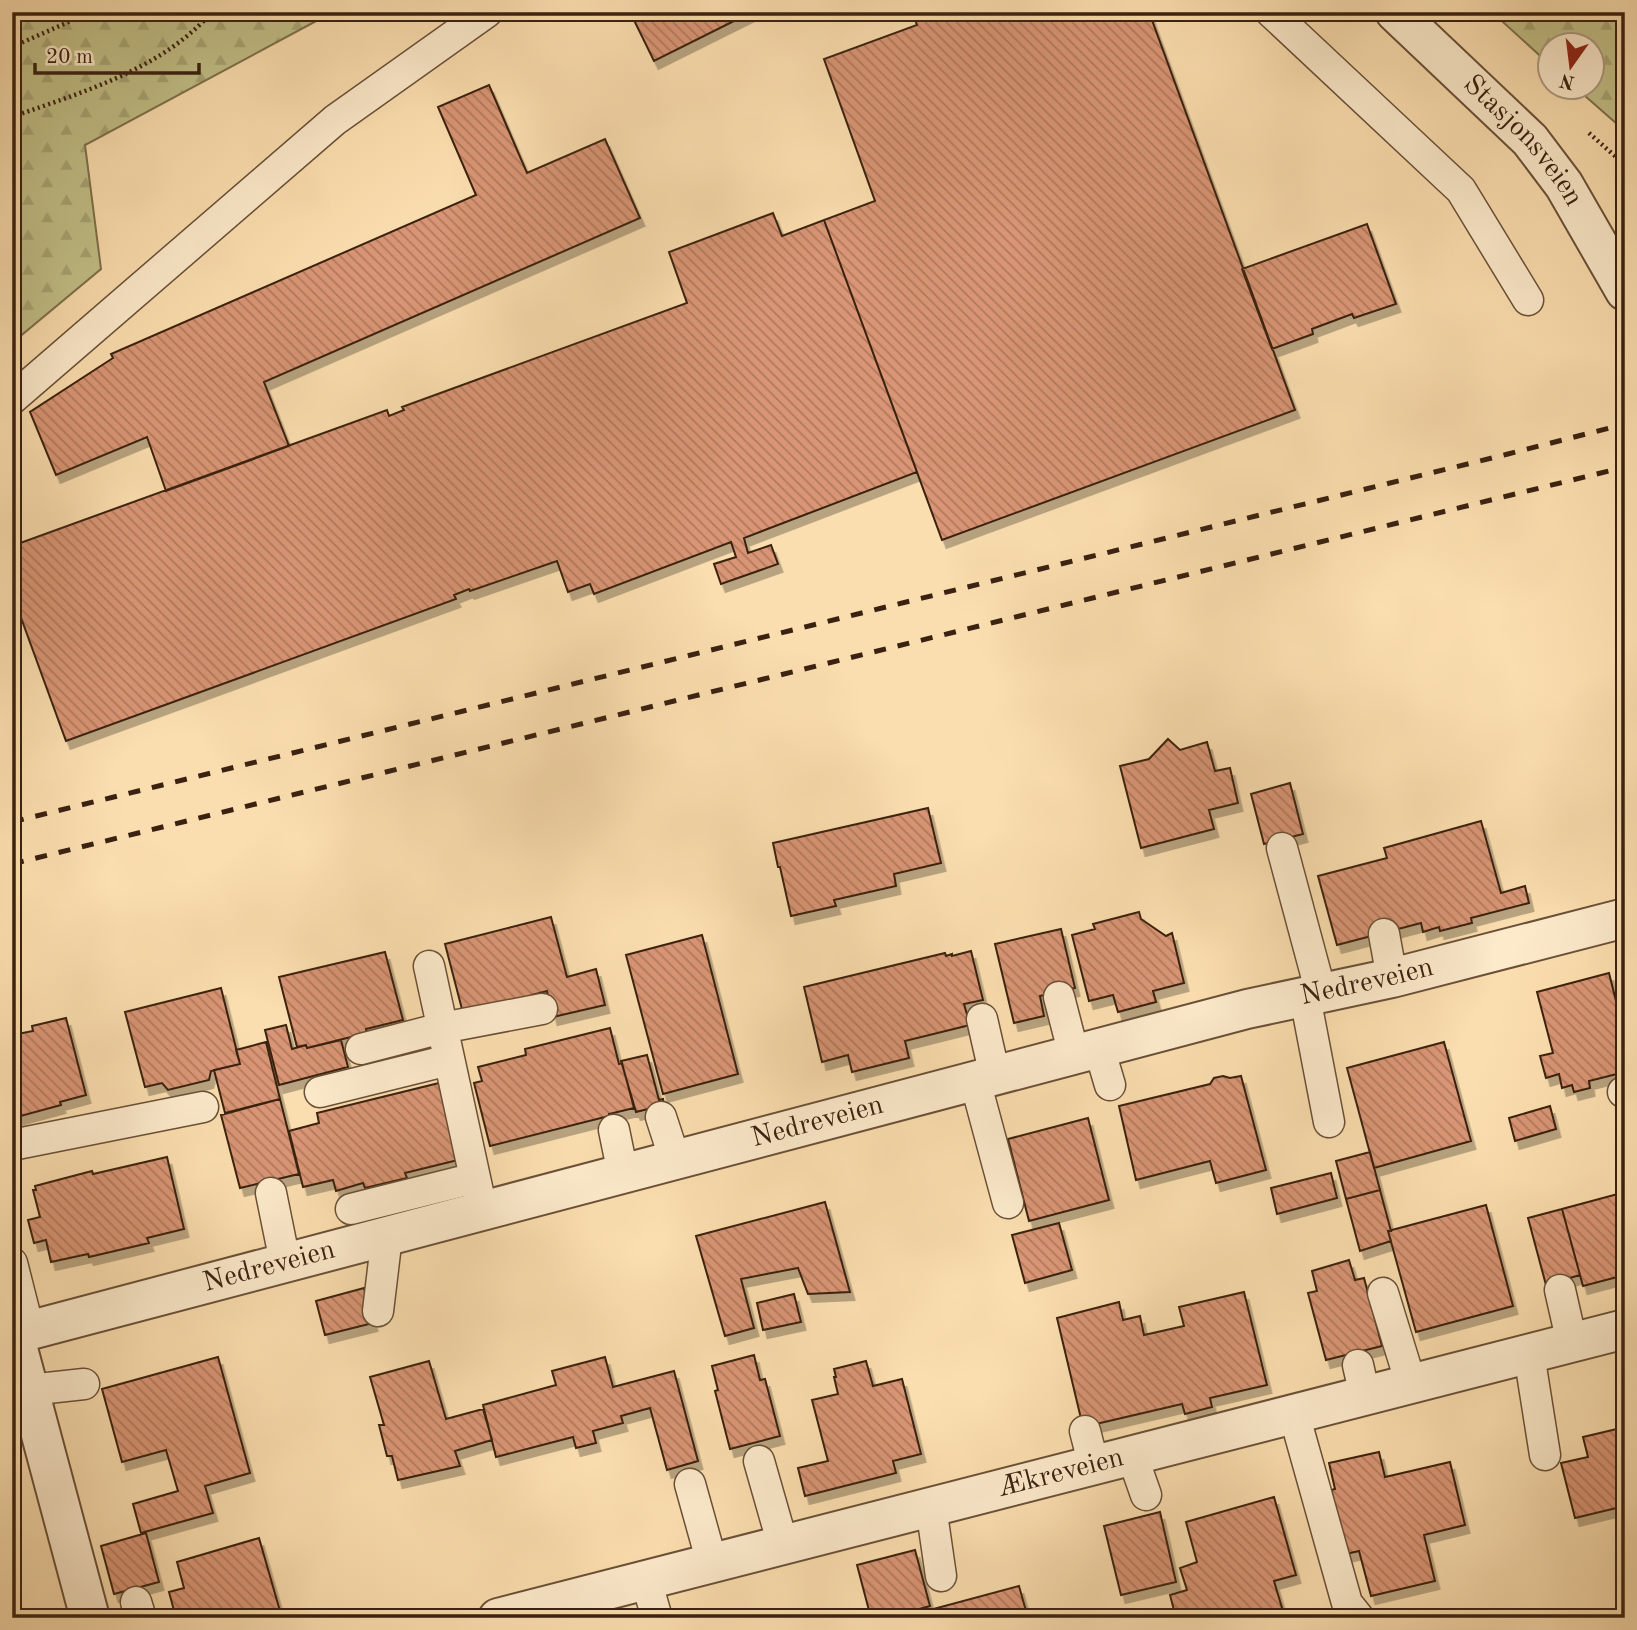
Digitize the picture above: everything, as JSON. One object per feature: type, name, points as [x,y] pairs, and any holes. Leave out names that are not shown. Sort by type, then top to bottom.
[{"type":"street","name":"Stasjonsveien","points":[[1395,12],[1530,141],[1564,185],[1625,291]]},
{"type":"street","name":"Nedreveien","points":[[18,1333],[387,1236],[478,1194],[623,1174],[1247,1009],[1392,978],[1625,918]]},
{"type":"street","name":"Ækreveien","points":[[498,1618],[931,1507],[1089,1448],[1132,1455],[1294,1415],[1362,1381],[1411,1384],[1625,1329]]},
{"type":"street","points":[[18,1333],[29,1390],[90,1618]]},
{"type":"lane","points":[[12,399],[335,120],[487,12]]},
{"type":"lane","points":[[1271,12],[1461,190],[1528,300]]},
{"type":"lane","points":[[1282,848],[1313,995],[1329,1122]]},
{"type":"lane","points":[[1384,934],[1392,978]]},
{"type":"lane","points":[[351,1209],[478,1194],[429,966]]},
{"type":"lane","points":[[1059,997],[1087,1051],[1110,1085]]},
{"type":"lane","points":[[361,1049],[442,1028],[542,1009]]},
{"type":"lane","points":[[982,1019],[985,1078],[1007,1203]]},
{"type":"lane","points":[[320,1092],[449,1060]]},
{"type":"lane","points":[[12,1144],[203,1107]]},
{"type":"lane","points":[[661,1117],[675,1160]]},
{"type":"lane","points":[[614,1130],[623,1174]]},
{"type":"lane","points":[[271,1194],[285,1262]]},
{"type":"lane","points":[[377,1311],[387,1236]]},
{"type":"lane","points":[[12,1263],[18,1333]]},
{"type":"lane","points":[[1560,1290],[1572,1343]]},
{"type":"lane","points":[[1383,1293],[1411,1384]]},
{"type":"lane","points":[[1529,1354],[1545,1455]]},
{"type":"lane","points":[[29,1390],[84,1384]]},
{"type":"lane","points":[[1294,1415],[1347,1603],[1359,1618]]},
{"type":"lane","points":[[1132,1455],[1146,1495]]},
{"type":"lane","points":[[759,1461],[783,1545]]},
{"type":"lane","points":[[690,1484],[712,1563]]},
{"type":"lane","points":[[931,1507],[941,1576]]},
{"type":"lane","points":[[646,1580],[657,1618]]},
{"type":"path","points":[[12,47],[92,12]]},
{"type":"path","points":[[12,117],[109,81],[150,61],[197,28],[212,12]]},
{"type":"green space","points":[[12,12],[333,12],[85,145],[101,269],[12,343]]},
{"type":"green space","points":[[1492,12],[1625,12],[1625,131],[1592,102],[1606,102],[1606,32],[1536,32],[1536,52]]},
{"type":"building","points":[[630,12],[752,12],[654,61]]},
{"type":"building","points":[[912,12],[1149,12],[1295,410],[942,540],[824,220],[875,201],[824,59],[917,25]]},
{"type":"building","points":[[489,85],[527,173],[605,139],[640,218],[264,382],[289,446],[166,491],[147,437],[56,475],[30,412],[113,358],[111,354],[476,195],[438,107]]},
{"type":"building","points":[[773,213],[782,236],[824,220],[917,472],[744,538],[748,553],[771,545],[778,564],[721,584],[714,564],[736,557],[731,542],[594,594],[590,584],[568,592],[557,561],[470,591],[469,589],[454,595],[456,599],[66,741],[12,593],[12,546],[387,410],[389,416],[404,410],[402,407],[687,303],[669,252]]},
{"type":"building","points":[[1367,224],[1396,304],[1354,318],[1352,314],[1312,329],[1313,334],[1272,349],[1242,269]]},
{"type":"building","points":[[1168,739],[1180,750],[1207,742],[1215,771],[1230,768],[1238,803],[1209,810],[1214,829],[1141,848],[1120,766],[1149,759]]},
{"type":"building","points":[[1290,783],[1303,834],[1264,844],[1251,794]]},
{"type":"building","points":[[928,808],[941,863],[894,874],[896,886],[834,900],[836,906],[791,916],[773,843]]},
{"type":"building","points":[[1481,821],[1501,893],[1525,886],[1529,903],[1471,918],[1472,923],[1440,931],[1439,927],[1423,932],[1421,923],[1337,945],[1318,876],[1387,858],[1384,848]]},
{"type":"building","points":[[1139,912],[1141,919],[1166,936],[1172,933],[1184,983],[1153,991],[1156,1002],[1118,1012],[1113,995],[1089,1001],[1072,935],[1095,929],[1093,924]]},
{"type":"building","points":[[551,917],[567,977],[596,969],[605,1005],[553,1017],[547,991],[532,995],[533,998],[463,1013],[445,944]]},
{"type":"building","points":[[1061,929],[1075,988],[1040,996],[1044,1016],[1014,1023],[995,944]]},
{"type":"building","points":[[702,935],[738,1074],[663,1094],[626,955]]},
{"type":"building","points":[[971,951],[983,1000],[964,1004],[970,1025],[905,1041],[909,1058],[852,1072],[848,1055],[822,1062],[804,987],[945,953],[946,956],[952,956]]},
{"type":"building","points":[[385,952],[403,1020],[366,1029],[367,1033],[307,1048],[306,1045],[297,1047],[279,977]]},
{"type":"building","points":[[1609,973],[1617,1005],[1625,1003],[1625,1072],[1589,1081],[1590,1088],[1574,1092],[1572,1085],[1562,1088],[1559,1074],[1546,1078],[1540,1056],[1553,1053],[1537,992]]},
{"type":"building","points":[[221,988],[240,1064],[211,1071],[209,1080],[168,1090],[162,1083],[145,1087],[125,1012]]},
{"type":"building","points":[[66,1018],[86,1095],[17,1117],[17,1113],[12,1114],[12,1035],[33,1031],[32,1026]]},
{"type":"building","points":[[286,1025],[292,1049],[341,1040],[348,1067],[279,1085],[265,1030]]},
{"type":"building","points":[[610,1028],[634,1108],[490,1146],[474,1083],[482,1081],[478,1067],[526,1055],[525,1049]]},
{"type":"building","points":[[266,1042],[280,1099],[225,1113],[214,1070],[240,1064],[236,1050]]},
{"type":"building","points":[[1444,1042],[1471,1141],[1374,1168],[1347,1068]]},
{"type":"building","points":[[647,1055],[659,1100],[663,1099],[664,1105],[636,1112],[621,1061]]},
{"type":"building","points":[[1241,1076],[1266,1170],[1216,1183],[1210,1161],[1136,1180],[1119,1106],[1210,1084],[1214,1078]]},
{"type":"building","points":[[439,1083],[458,1160],[405,1173],[407,1178],[365,1188],[363,1183],[336,1191],[333,1180],[303,1187],[289,1131],[319,1123],[317,1113]]},
{"type":"building","points":[[280,1099],[299,1174],[240,1188],[221,1115]]},
{"type":"building","points":[[1550,1106],[1556,1129],[1515,1141],[1509,1118]]},
{"type":"building","points":[[1088,1118],[1109,1200],[1029,1221],[1008,1139]]},
{"type":"building","points":[[1370,1152],[1380,1190],[1346,1199],[1336,1161]]},
{"type":"building","points":[[167,1157],[184,1229],[147,1238],[149,1243],[89,1257],[88,1254],[51,1262],[46,1240],[34,1243],[28,1220],[40,1217],[33,1190],[36,1190],[35,1186],[92,1171],[93,1174]]},
{"type":"building","points":[[1331,1173],[1337,1198],[1277,1214],[1271,1188]]},
{"type":"building","points":[[1380,1190],[1391,1231],[1388,1231],[1391,1241],[1360,1251],[1346,1199]]},
{"type":"building","points":[[1625,1192],[1625,1275],[1583,1286],[1562,1209]]},
{"type":"building","points":[[825,1202],[850,1292],[808,1294],[798,1268],[741,1279],[754,1328],[725,1336],[696,1236]]},
{"type":"building","points":[[1486,1205],[1513,1306],[1416,1332],[1388,1231]]},
{"type":"building","points":[[1562,1209],[1580,1275],[1546,1285],[1528,1218]]},
{"type":"building","points":[[1059,1223],[1072,1270],[1025,1283],[1012,1235]]},
{"type":"building","points":[[1349,1260],[1355,1280],[1364,1278],[1382,1346],[1326,1360],[1308,1293],[1317,1291],[1312,1271]]},
{"type":"building","points":[[364,1288],[373,1323],[325,1335],[316,1301]]},
{"type":"building","points":[[1244,1292],[1267,1385],[1210,1398],[1212,1407],[1185,1414],[1182,1404],[1083,1427],[1057,1318],[1119,1302],[1123,1320],[1140,1316],[1144,1335],[1184,1326],[1179,1307]]},
{"type":"building","points":[[794,1294],[801,1322],[763,1330],[757,1303]]},
{"type":"building","points":[[754,1355],[760,1380],[765,1379],[780,1436],[730,1449],[715,1391],[718,1390],[712,1366]]},
{"type":"building","points":[[218,1357],[250,1473],[205,1486],[213,1513],[141,1533],[133,1504],[178,1491],[166,1450],[122,1462],[102,1389]]},
{"type":"building","points":[[605,1357],[613,1387],[674,1371],[698,1461],[667,1470],[650,1408],[621,1416],[623,1423],[593,1431],[596,1443],[576,1448],[573,1437],[496,1457],[483,1405],[556,1385],[552,1371]]},
{"type":"building","points":[[429,1361],[446,1419],[483,1409],[492,1440],[455,1451],[460,1466],[398,1480],[392,1456],[387,1456],[379,1425],[384,1425],[370,1377]]},
{"type":"building","points":[[866,1361],[873,1386],[902,1379],[921,1454],[893,1461],[896,1473],[805,1496],[798,1468],[828,1461],[812,1400],[838,1394],[834,1369]]},
{"type":"building","points":[[1625,1427],[1625,1506],[1575,1518],[1561,1463],[1588,1457],[1583,1437]]},
{"type":"building","points":[[1379,1452],[1385,1477],[1450,1462],[1465,1525],[1424,1535],[1435,1581],[1371,1596],[1359,1551],[1346,1554],[1331,1490],[1335,1489],[1329,1463]]},
{"type":"building","points":[[1274,1497],[1296,1575],[1274,1581],[1285,1618],[1176,1618],[1170,1595],[1187,1590],[1180,1568],[1197,1562],[1186,1522]]},
{"type":"building","points":[[1160,1512],[1176,1582],[1121,1595],[1104,1526]]},
{"type":"building","points":[[1625,1525],[1625,1547],[1619,1527]]},
{"type":"building","points":[[146,1533],[159,1582],[114,1594],[101,1546]]},
{"type":"building","points":[[259,1538],[282,1618],[176,1618],[169,1592],[184,1588],[177,1562]]},
{"type":"building","points":[[915,1550],[930,1606],[888,1618],[871,1618],[857,1565]]},
{"type":"building","points":[[1019,1586],[1028,1618],[900,1618]]},
{"type":"railway","points":[[12,822],[1625,424]]},
{"type":"railway","points":[[12,864],[1625,467]]}]
